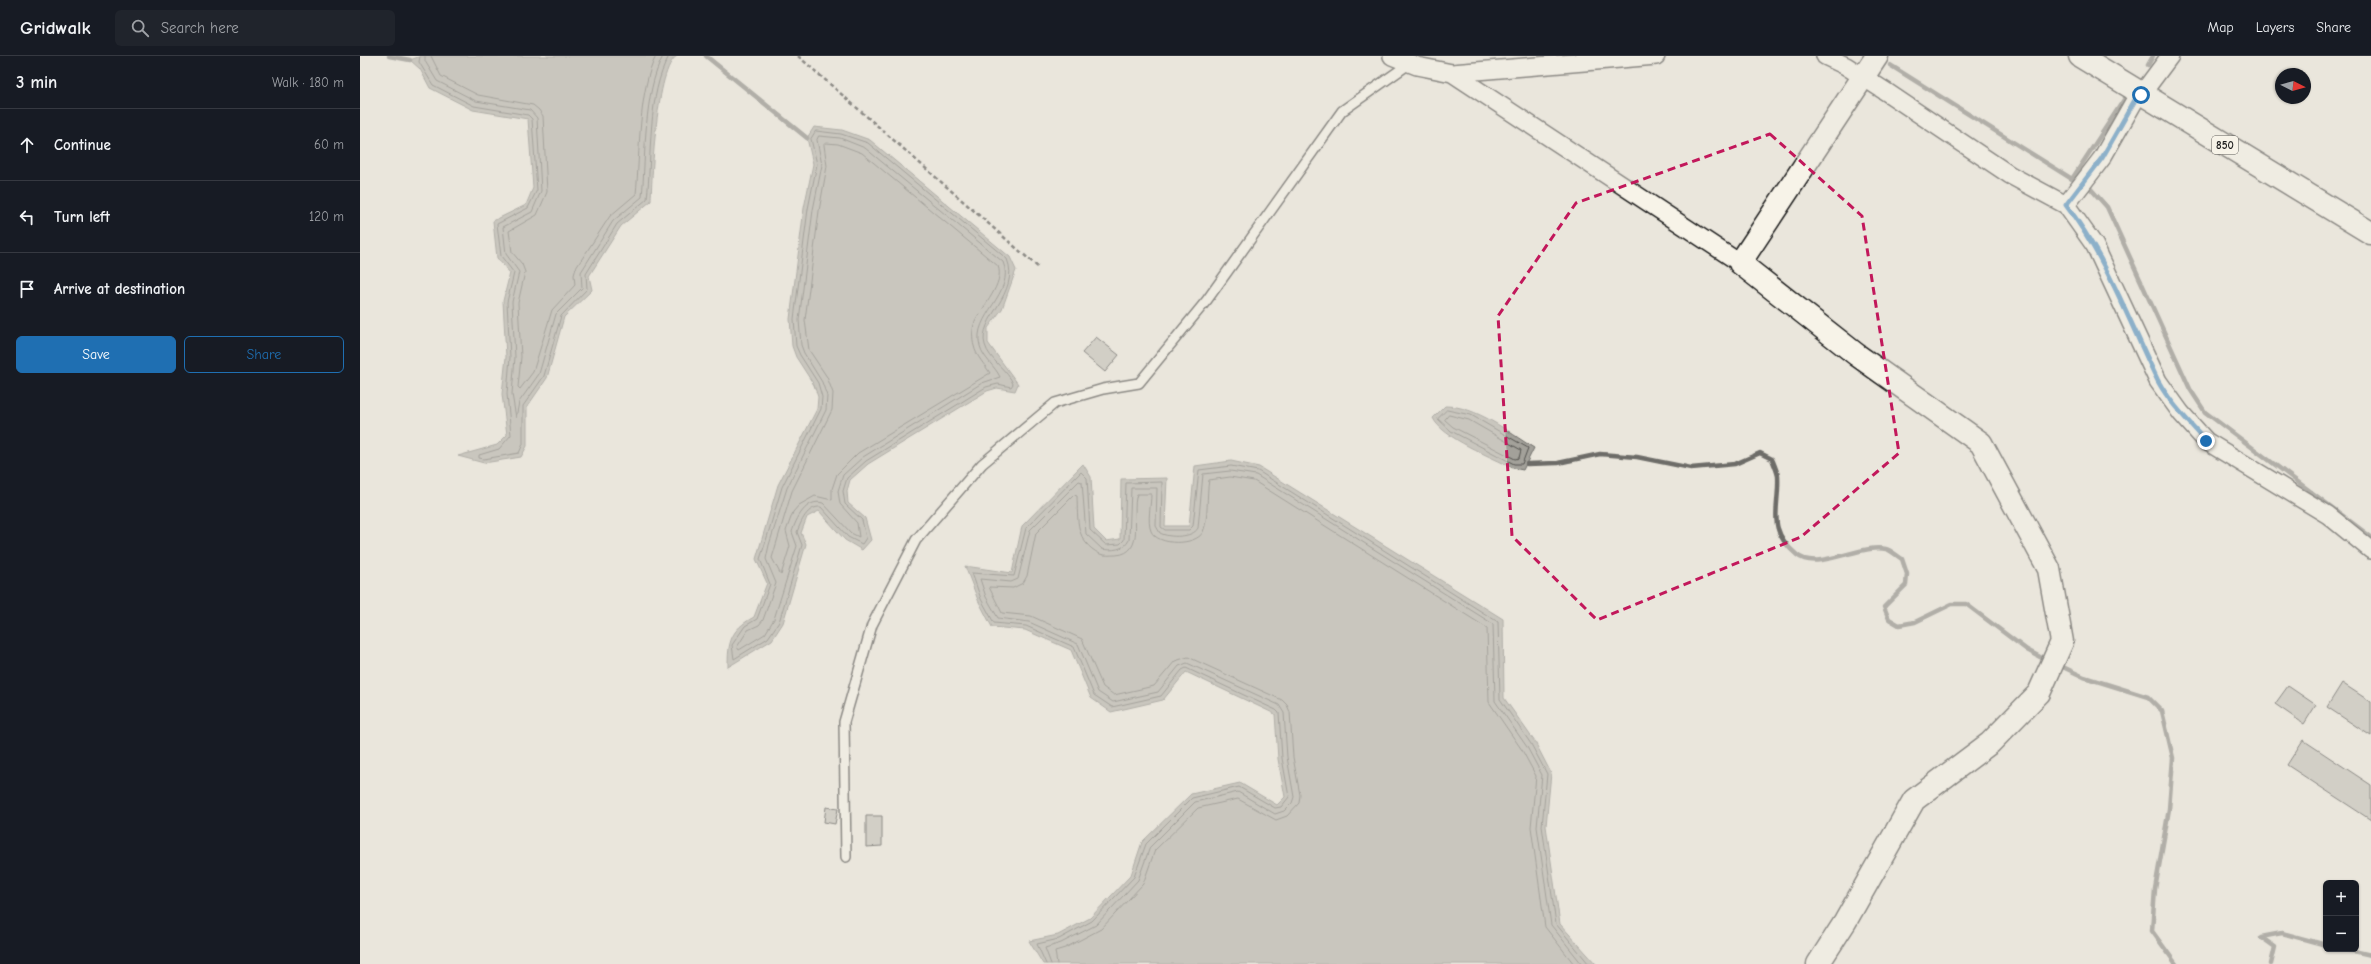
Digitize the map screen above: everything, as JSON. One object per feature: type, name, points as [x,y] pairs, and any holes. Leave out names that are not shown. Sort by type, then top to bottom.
[{"type":"street","points":[[1392,56],[1417,66],[1452,73],[1656,56]]},
{"type":"street","points":[[1825,56],[1846,66],[2010,175],[2066,205],[2095,246],[2158,382],[2181,413],[2201,436],[2206,441],[2328,515],[2371,550]]},
{"type":"street","points":[[1740,263],[1877,56]]},
{"type":"street","name":"850","points":[[2080,56],[2141,95],[2371,234]]},
{"type":"street","points":[[2066,205],[2102,158],[2135,100],[2141,95],[2170,56]]},
{"type":"street","points":[[1452,73],[1740,263],[1857,355],[1981,443],[2049,569],[2062,642],[2039,693],[1990,743],[1914,800],[1845,922],[1818,964]]},
{"type":"lane","points":[[846,857],[844,722],[872,625],[916,540],[982,464],[1056,402],[1103,389],[1139,382],[1206,300],[1342,110],[1406,66],[1417,66]]},
{"type":"path","points":[[798,56],[1039,268]]},
{"type":"highlighted area","points":[[1770,134],[1862,216],[1899,453],[1801,537],[1597,620],[1512,536],[1498,316],[1576,203]]},
{"type":"water","points":[[421,56],[677,56],[670,64],[664,80],[660,100],[656,123],[651,201],[621,226],[589,276],[592,290],[564,317],[547,378],[527,407],[527,446],[521,457],[484,463],[458,456],[497,445],[507,435],[502,394],[506,357],[503,301],[510,273],[497,258],[493,221],[526,205],[533,188],[528,119],[473,110],[430,88],[420,69],[410,60]]},
{"type":"water","points":[[814,127],[842,130],[870,140],[1010,257],[1016,270],[1002,309],[988,328],[988,343],[1018,384],[1015,391],[997,388],[987,391],[868,464],[850,480],[847,491],[848,503],[865,518],[871,540],[862,550],[845,540],[819,511],[807,517],[801,533],[806,544],[783,623],[772,640],[728,667],[729,650],[732,638],[740,627],[754,617],[767,583],[756,559],[778,485],[817,409],[818,397],[814,385],[796,357],[792,346],[790,319],[804,208],[813,164],[807,138]]},
{"type":"water","points":[[1445,406],[1469,410],[1480,415],[1534,448],[1523,470],[1513,468],[1481,453],[1446,433],[1433,418]]},
{"type":"water","points":[[1231,461],[1259,467],[1503,619],[1504,698],[1535,742],[1551,773],[1546,826],[1560,924],[1596,964],[1043,964],[1029,941],[1058,935],[1090,918],[1131,875],[1142,842],[1191,794],[1240,783],[1277,805],[1285,797],[1278,759],[1275,714],[1186,672],[1163,700],[1111,712],[1091,698],[1071,650],[1025,630],[992,627],[978,600],[965,566],[1012,573],[1022,526],[1083,464],[1091,477],[1094,529],[1106,541],[1120,539],[1121,479],[1167,478],[1165,526],[1189,526],[1195,466]]},
{"type":"building","points":[[1096,337],[1119,355],[1105,372],[1082,353]]},
{"type":"building","points":[[2342,683],[2371,702],[2371,736],[2327,707]]},
{"type":"building","points":[[2288,686],[2316,705],[2304,724],[2275,704]]},
{"type":"building","points":[[2303,740],[2371,785],[2371,820],[2287,765]]},
{"type":"building","points":[[826,807],[838,809],[835,824],[824,822]]},
{"type":"building","points":[[866,816],[882,816],[882,846],[866,847]]},
{"type":"waterway","points":[[389,56],[410,60]]},
{"type":"waterway","points":[[706,56],[807,138]]},
{"type":"waterway","points":[[2148,65],[2153,56]]},
{"type":"waterway","points":[[1890,65],[2072,179],[2080,181]]},
{"type":"waterway","points":[[2072,179],[2129,92]]},
{"type":"waterway","points":[[2090,188],[2107,207],[2190,389],[2205,412],[2371,537]]},
{"type":"waterway","points":[[1527,464],[1558,463],[1600,454],[1637,457],[1691,468],[1735,464],[1760,453],[1772,459],[1778,476],[1776,508],[1777,527],[1787,545],[1797,555],[1806,559],[1816,560],[1828,559],[1876,548],[1886,549],[1902,559],[1907,574],[1906,585],[1884,607],[1889,619],[1899,625],[1915,622],[1952,604],[1966,604],[2027,650],[2040,657]]},
{"type":"waterway","points":[[2065,668],[2084,677],[2148,697],[2162,711],[2173,758],[2169,809],[2155,889],[2152,931],[2176,964]]},
{"type":"waterway","points":[[2271,964],[2275,947],[2261,937],[2282,933],[2323,944]]},
{"type":"waterway","points":[[2358,952],[2371,955]]},
{"type":"route","points":[[2141,95],[2135,100],[2102,158],[2066,205],[2095,246],[2150,359],[2158,382],[2181,413],[2206,441]]}]
